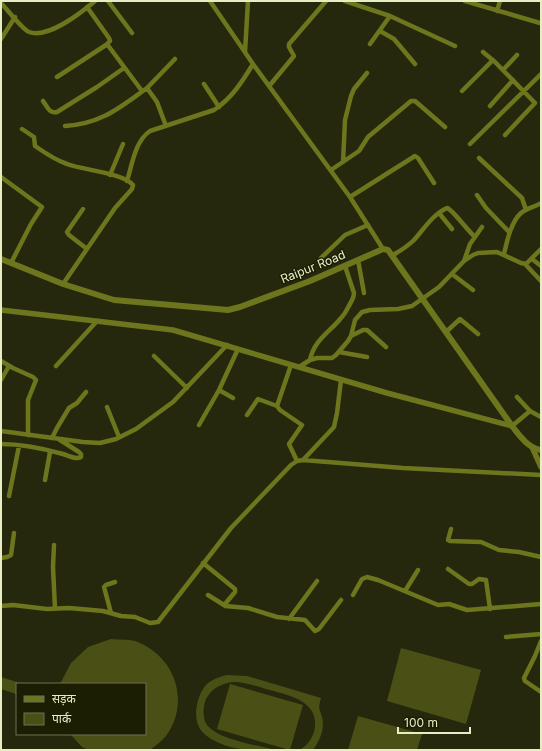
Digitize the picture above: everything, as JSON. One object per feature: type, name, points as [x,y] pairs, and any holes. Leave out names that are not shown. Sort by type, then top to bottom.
[{"type":"main road","name":"Raipur Road","points":[[1,259],[63,284],[114,300],[228,310],[280,292],[383,250]]},
{"type":"main road","points":[[383,250],[388,250],[393,256],[512,426],[532,448],[541,450]]},
{"type":"street","points":[[1,2],[28,31],[39,32],[63,24],[95,1]]},
{"type":"street","points":[[108,1],[132,33]]},
{"type":"street","points":[[210,1],[244,52],[270,85],[350,197],[383,250]]},
{"type":"street","points":[[244,52],[248,1]]},
{"type":"street","points":[[270,85],[294,56],[289,48],[289,44],[326,1]]},
{"type":"street","points":[[345,1],[390,16],[455,46]]},
{"type":"street","points":[[465,1],[540,23]]},
{"type":"street","points":[[497,11],[500,1]]},
{"type":"street","points":[[57,77],[110,41],[87,7]]},
{"type":"street","points":[[370,44],[390,16]]},
{"type":"street","points":[[1,39],[15,18]]},
{"type":"street","points":[[380,30],[394,39],[415,64]]},
{"type":"street","points":[[107,44],[142,91]]},
{"type":"street","points":[[483,52],[493,60],[535,104],[505,135]]},
{"type":"street","points":[[503,70],[517,54]]},
{"type":"street","points":[[64,126],[94,121],[116,110],[147,88],[175,59]]},
{"type":"street","points":[[462,91],[493,60]]},
{"type":"street","points":[[127,181],[141,139],[150,131],[197,116],[219,107],[234,94],[253,64]]},
{"type":"street","points":[[43,101],[50,111],[57,112],[124,68]]},
{"type":"street","points":[[343,162],[345,120],[351,96],[354,89],[367,73]]},
{"type":"street","points":[[470,144],[541,74]]},
{"type":"street","points":[[490,106],[513,80]]},
{"type":"street","points":[[204,84],[219,107]]},
{"type":"street","points":[[147,88],[157,102],[166,126]]},
{"type":"street","points":[[331,170],[359,151],[368,137],[411,101],[415,101],[445,127]]},
{"type":"street","points":[[22,129],[34,136],[34,146],[54,159],[72,166],[110,175],[132,184],[132,188],[115,208],[63,284]]},
{"type":"street","points":[[110,175],[123,144]]},
{"type":"street","points":[[350,197],[415,156],[418,158],[434,183]]},
{"type":"street","points":[[479,158],[522,198],[526,210]]},
{"type":"street","points":[[1,177],[42,207],[31,224],[11,263]]},
{"type":"street","points":[[477,195],[486,208],[509,232]]},
{"type":"street","points":[[504,254],[509,232],[519,215],[541,202]]},
{"type":"street","points":[[393,256],[413,241],[439,213],[447,208],[451,210],[465,228],[475,237]]},
{"type":"street","points":[[83,209],[67,232],[87,249]]},
{"type":"street","points":[[439,213],[452,229]]},
{"type":"street","points":[[321,258],[345,235],[368,225]]},
{"type":"street","points":[[464,261],[470,244],[482,227]]},
{"type":"street","points":[[525,264],[541,249]]},
{"type":"street","points":[[299,367],[310,360],[317,358],[332,358],[339,352],[351,336],[355,320],[362,312],[412,306],[439,288],[464,261],[473,254],[495,251],[504,254],[525,264],[541,281]]},
{"type":"street","points":[[532,259],[541,266]]},
{"type":"street","points":[[358,260],[364,293]]},
{"type":"street","points":[[310,360],[313,350],[318,342],[343,316],[354,297],[345,266]]},
{"type":"street","points":[[452,274],[473,290]]},
{"type":"street","points":[[1,310],[173,330],[238,348],[341,380],[512,426],[530,411]]},
{"type":"street","points":[[446,332],[460,319],[478,334]]},
{"type":"street","points":[[56,366],[97,320]]},
{"type":"street","points":[[351,336],[363,330],[367,330],[386,347]]},
{"type":"street","points":[[1,431],[83,442],[100,443],[119,438],[136,429],[174,402],[227,345]]},
{"type":"street","points":[[199,425],[238,348]]},
{"type":"street","points":[[339,352],[367,357]]},
{"type":"street","points":[[154,356],[187,388]]},
{"type":"street","points":[[1,361],[33,377],[36,380],[28,400],[28,435]]},
{"type":"street","points":[[277,406],[291,365]]},
{"type":"street","points":[[1,380],[9,366]]},
{"type":"street","points":[[303,460],[334,427],[341,380]]},
{"type":"street","points":[[218,390],[233,398]]},
{"type":"street","points":[[52,438],[69,408],[78,402],[86,392]]},
{"type":"street","points":[[517,397],[530,411],[541,417]]},
{"type":"street","points":[[247,415],[258,399],[277,406],[280,410],[302,425],[302,428],[289,444],[297,461]]},
{"type":"street","points":[[107,407],[119,438]]},
{"type":"street","points":[[1,444],[19,446],[77,458],[81,457],[79,452],[59,439]]},
{"type":"street","points":[[9,496],[19,446]]},
{"type":"street","points":[[532,448],[541,467]]},
{"type":"street","points":[[45,480],[50,452]]},
{"type":"street","points":[[1,606],[13,605],[55,609],[77,609],[135,617],[150,623],[158,622],[231,528],[291,465],[297,461],[303,460],[402,468],[541,475]]},
{"type":"street","points":[[451,528],[448,539],[450,541],[483,543],[499,550],[541,556]]},
{"type":"street","points":[[1,558],[7,557],[11,554],[14,533]]},
{"type":"street","points":[[54,545],[53,567],[55,609]]},
{"type":"street","points":[[203,563],[235,589],[224,605]]},
{"type":"street","points":[[448,569],[469,584],[472,584],[479,579],[485,580],[487,583],[490,608]]},
{"type":"street","points":[[405,591],[418,570]]},
{"type":"street","points":[[353,595],[362,579],[367,577],[405,591],[439,606],[449,604],[469,610],[541,604]]},
{"type":"street","points":[[289,619],[317,581]]},
{"type":"street","points":[[111,613],[104,587],[115,582]]},
{"type":"street","points":[[208,595],[227,606],[248,608],[277,617],[305,620],[314,630],[318,630],[341,600]]},
{"type":"street","points":[[506,637],[541,634]]},
{"type":"street","points":[[541,641],[524,678],[525,681],[541,692]]},
{"type":"green space","points":[[111,639],[135,641],[149,648],[160,657],[169,668],[175,681],[178,695],[177,709],[173,723],[166,736],[150,750],[88,750],[82,747],[71,735],[146,735],[146,683],[61,683],[71,663],[88,647]]},
{"type":"green space","points":[[401,648],[481,670],[466,724],[387,701]]},
{"type":"green space","points":[[227,675],[247,676],[321,698],[319,708],[323,726],[320,738],[313,750],[299,750],[312,738],[314,732],[315,721],[313,713],[308,706],[293,697],[254,685],[242,683],[234,682],[225,684],[218,687],[208,695],[204,705],[205,722],[220,735],[275,750],[252,750],[229,747],[206,735],[199,727],[196,717],[200,695],[202,690],[209,682]]},
{"type":"green space","points":[[1,677],[20,683],[16,683],[16,694],[1,689]]},
{"type":"green space","points":[[230,684],[303,705],[290,750],[217,729]]},
{"type":"green space","points":[[358,716],[422,734],[417,750],[348,750]]}]
